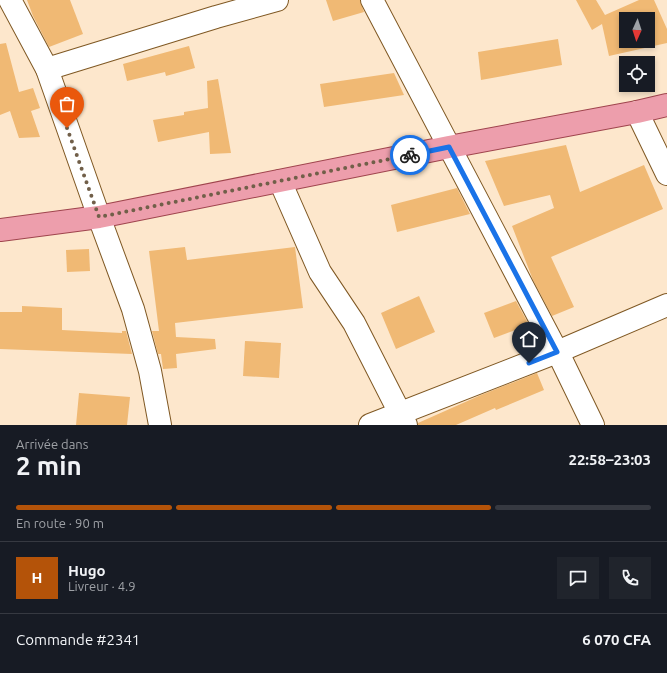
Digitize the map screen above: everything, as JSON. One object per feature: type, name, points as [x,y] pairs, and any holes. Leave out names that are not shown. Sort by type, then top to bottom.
[{"type":"main road","points":[[0,230],[99,217],[667,105]]},
{"type":"street","points":[[10,0],[47,69],[133,309],[150,371],[160,425]]},
{"type":"street","points":[[47,69],[216,17],[277,0]]},
{"type":"street","points":[[372,0],[594,425]]},
{"type":"street","points":[[637,112],[667,174]]},
{"type":"street","points":[[280,181],[320,272],[354,322],[403,419]]},
{"type":"street","points":[[370,425],[403,419],[667,305]]},
{"type":"building","points":[[27,0],[70,0],[83,34],[49,47],[33,16]]},
{"type":"building","points":[[326,0],[360,0],[364,12],[333,21]]},
{"type":"building","points":[[576,0],[596,0],[605,15],[639,0],[654,0],[667,29],[667,43],[655,46],[655,12],[619,12],[619,48],[645,48],[609,56],[602,24],[592,30]]},
{"type":"building","points":[[558,39],[562,65],[481,80],[478,52]]},
{"type":"building","points":[[6,43],[19,92],[33,88],[40,108],[31,111],[40,137],[19,138],[10,111],[0,115],[0,44]]},
{"type":"building","points":[[189,46],[195,68],[166,76],[165,72],[127,81],[123,64]]},
{"type":"building","points":[[394,73],[404,95],[324,107],[320,84]]},
{"type":"building","points":[[218,79],[231,153],[210,154],[209,132],[158,142],[153,120],[184,115],[184,112],[208,108],[207,81]]},
{"type":"building","points":[[566,145],[580,192],[644,165],[663,209],[551,257],[574,307],[552,316],[533,280],[512,226],[554,208],[550,195],[504,206],[485,161]]},
{"type":"building","points":[[457,188],[470,214],[397,232],[391,205]]},
{"type":"building","points":[[185,247],[187,260],[295,247],[303,308],[175,323],[176,337],[215,339],[216,349],[176,354],[177,368],[163,369],[161,354],[158,354],[152,331],[159,331],[149,251]]},
{"type":"building","points":[[89,249],[90,271],[67,272],[66,250]]},
{"type":"building","points":[[419,296],[435,332],[396,349],[381,313]]},
{"type":"building","points":[[516,301],[529,325],[494,338],[484,313]]},
{"type":"building","points":[[22,306],[62,308],[62,330],[122,333],[122,331],[126,331],[132,354],[0,349],[0,312],[22,312]]},
{"type":"building","points":[[245,341],[281,343],[279,378],[243,376]]},
{"type":"building","points":[[537,373],[544,390],[496,410],[495,408],[456,425],[418,425],[418,423],[481,395]]},
{"type":"building","points":[[79,393],[130,397],[127,425],[76,425]]},
{"type":"way so far","points":[[67,128],[99,217],[410,155]]},
{"type":"route","points":[[410,155],[449,147],[557,352],[529,363]]}]
